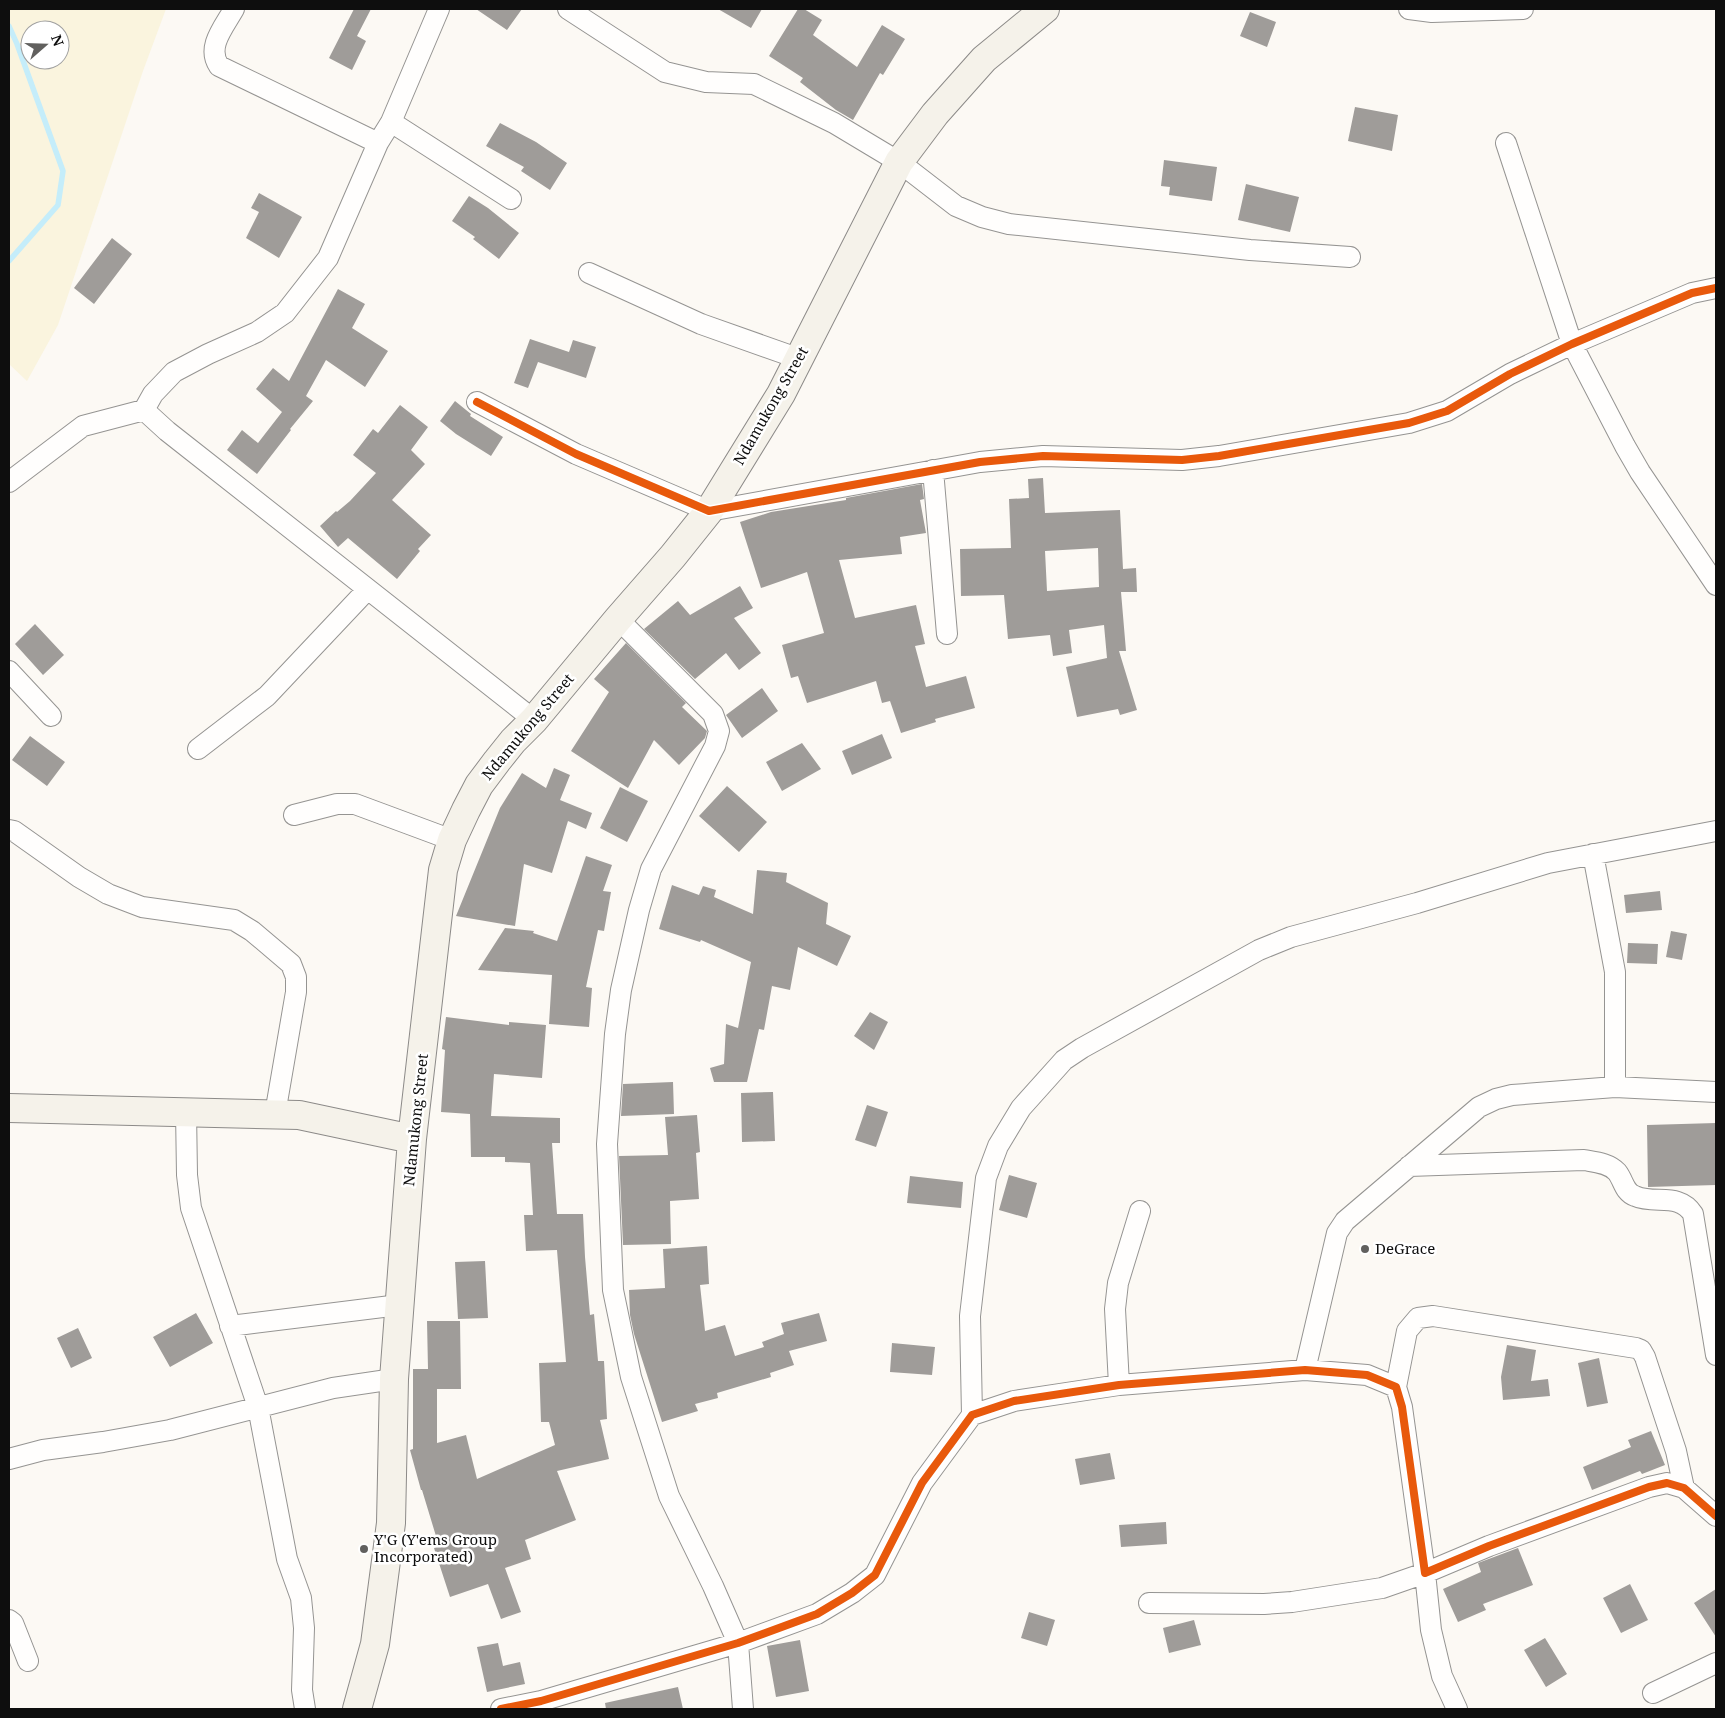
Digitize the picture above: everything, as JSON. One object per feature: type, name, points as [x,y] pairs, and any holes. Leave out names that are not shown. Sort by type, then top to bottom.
[{"type":"main road","name":"Ndamukong Street","points":[[357,1709],[374,1644],[391,1523],[394,1379],[412,1139],[444,870],[452,840],[479,785],[512,741],[534,720],[709,511],[781,394],[899,162],[935,114],[984,59],[1038,12]]},
{"type":"main road","points":[[9,1108],[299,1115],[412,1139]]},
{"type":"street","points":[[234,9],[214,46],[214,59],[219,66],[378,143]]},
{"type":"street","points":[[9,482],[83,426],[144,410],[153,394],[174,372],[257,332],[285,313],[328,258],[378,143],[391,122],[439,9]]},
{"type":"street","points":[[568,9],[666,72],[706,82],[754,84],[834,123],[899,162],[956,206],[982,217],[1009,224],[1250,250],[1350,257]]},
{"type":"street","points":[[1409,9],[1432,12],[1523,9]]},
{"type":"street","points":[[391,122],[511,199]]},
{"type":"street","points":[[1506,143],[1572,344],[1640,472],[1716,585]]},
{"type":"street","points":[[589,272],[701,324],[800,359]]},
{"type":"street","points":[[477,402],[576,454],[709,511],[980,462],[1042,456],[1182,460],[1219,456],[1409,423],[1447,411],[1510,374],[1572,344],[1692,292],[1716,288]]},
{"type":"street","points":[[144,410],[166,432],[534,720]]},
{"type":"street","points":[[933,470],[948,634]]},
{"type":"street","points":[[198,749],[266,696],[367,590]]},
{"type":"street","points":[[618,619],[713,714],[719,731],[715,746],[652,869],[639,910],[621,990],[615,1034],[607,1144],[613,1290],[631,1377],[669,1496],[713,1586],[738,1643],[743,1709]]},
{"type":"street","points":[[9,671],[51,716]]},
{"type":"street","points":[[294,815],[336,804],[355,804],[452,840]]},
{"type":"street","points":[[9,830],[14,831],[79,877],[108,894],[142,908],[234,920],[252,931],[291,964],[296,977],[296,992],[274,1114]]},
{"type":"street","points":[[972,1415],[970,1316],[986,1178],[998,1146],[1021,1108],[1064,1060],[1259,950],[1290,937],[1417,903],[1548,863],[1716,831]]},
{"type":"street","points":[[1593,854],[1615,972],[1615,1087]]},
{"type":"street","points":[[1305,1370],[1337,1233],[1345,1220],[1479,1107],[1496,1099],[1512,1095],[1615,1087],[1716,1092]]},
{"type":"street","points":[[186,1111],[187,1175],[191,1208],[258,1407],[287,1559],[301,1598],[304,1628],[302,1690],[305,1709]]},
{"type":"street","points":[[1409,1166],[1584,1160],[1600,1163],[1616,1171],[1627,1192],[1637,1197],[1678,1202],[1687,1205],[1693,1214],[1716,1354]]},
{"type":"street","points":[[1119,1385],[1115,1309],[1118,1283],[1140,1211]]},
{"type":"street","points":[[230,1326],[399,1305]]},
{"type":"street","points":[[1457,1709],[1442,1676],[1431,1630],[1402,1407],[1396,1387],[1407,1331],[1418,1318],[1433,1316],[1641,1350],[1676,1451],[1684,1488]]},
{"type":"street","points":[[501,1709],[540,1701],[738,1643],[818,1614],[852,1593],[876,1575],[922,1483],[972,1415],[1014,1401],[1119,1385],[1305,1370],[1368,1375],[1396,1387]]},
{"type":"street","points":[[9,1459],[43,1450],[170,1430],[333,1388],[394,1379]]},
{"type":"street","points":[[1149,1603],[1264,1604],[1292,1602],[1382,1588],[1425,1574],[1489,1546],[1649,1487],[1667,1483],[1684,1488],[1716,1516]]},
{"type":"street","points":[[9,1620],[28,1661]]},
{"type":"street","points":[[1653,1693],[1716,1663]]},
{"type":"shaded area","points":[[9,9],[166,9],[143,71],[58,325],[27,381],[9,364]]},
{"type":"building","points":[[354,9],[371,9],[357,36],[366,41],[352,70],[329,58]]},
{"type":"building","points":[[476,9],[522,9],[507,30]]},
{"type":"building","points":[[718,9],[762,9],[751,28]]},
{"type":"building","points":[[798,9],[804,9],[822,20],[813,35],[857,67],[882,25],[905,39],[883,75],[880,73],[853,120],[836,110],[800,82],[803,78],[769,56]]},
{"type":"building","points":[[1250,12],[1276,22],[1267,47],[1240,36]]},
{"type":"building","points":[[1355,107],[1398,115],[1392,151],[1348,141]]},
{"type":"building","points":[[500,123],[536,142],[567,163],[550,190],[521,171],[524,167],[486,146]]},
{"type":"building","points":[[1164,160],[1217,167],[1212,201],[1169,195],[1170,187],[1161,186]]},
{"type":"building","points":[[1246,184],[1299,197],[1290,232],[1238,220]]},
{"type":"building","points":[[259,193],[302,217],[279,258],[246,238],[259,212],[251,208]]},
{"type":"building","points":[[469,196],[488,208],[519,233],[499,259],[473,239],[475,237],[452,221]]},
{"type":"building","points":[[112,238],[132,254],[94,304],[74,288]]},
{"type":"building","points":[[338,289],[365,304],[352,328],[388,351],[365,387],[326,360],[306,396],[313,401],[257,474],[227,450],[242,430],[258,443],[282,412],[256,389],[273,368],[289,381]]},
{"type":"building","points":[[530,339],[569,352],[573,340],[596,347],[586,378],[538,362],[528,388],[514,383]]},
{"type":"building","points":[[455,401],[471,414],[470,416],[503,437],[491,456],[456,434],[440,421]]},
{"type":"building","points":[[400,405],[428,427],[411,450],[425,464],[392,500],[431,535],[418,549],[420,551],[397,579],[348,538],[338,547],[320,526],[350,501],[376,473],[353,455],[373,429],[378,433]]},
{"type":"building","points":[[1043,478],[1045,513],[1120,510],[1123,569],[1136,568],[1137,592],[1121,592],[1126,651],[1119,651],[1137,710],[1120,715],[1118,709],[1077,717],[1066,667],[1107,658],[1104,625],[1069,630],[1072,653],[1053,656],[1050,635],[1008,639],[1004,595],[961,596],[960,549],[1011,548],[1009,499],[1029,498],[1028,479]],"holes":[[[1098,548],[1099,587],[1047,591],[1045,551]]]},
{"type":"building","points":[[922,484],[924,499],[920,500],[926,533],[900,537],[902,554],[839,560],[855,618],[916,605],[925,644],[915,646],[926,687],[966,676],[975,708],[935,719],[936,722],[901,733],[890,701],[882,703],[876,681],[807,703],[798,676],[791,678],[782,645],[824,633],[807,572],[761,588],[740,522],[771,512],[846,500],[846,498]]},
{"type":"building","points":[[740,586],[753,608],[734,618],[761,653],[739,670],[726,653],[695,679],[644,629],[678,601],[690,615]]},
{"type":"building","points":[[35,624],[64,655],[43,675],[15,644]]},
{"type":"building","points":[[626,643],[686,703],[682,707],[707,731],[705,738],[679,765],[654,740],[628,788],[571,751],[609,692],[594,679]]},
{"type":"building","points":[[762,688],[778,711],[742,738],[726,715]]},
{"type":"building","points":[[882,734],[892,758],[852,775],[842,751]]},
{"type":"building","points":[[30,736],[65,762],[47,786],[12,760]]},
{"type":"building","points":[[802,743],[821,769],[782,791],[766,762]]},
{"type":"building","points":[[554,768],[570,775],[560,800],[592,813],[586,829],[568,821],[552,873],[524,864],[515,926],[456,916],[500,808],[522,773],[546,788]]},
{"type":"building","points":[[727,786],[767,822],[739,852],[699,816]]},
{"type":"building","points":[[620,787],[648,801],[627,842],[600,828]]},
{"type":"building","points":[[586,856],[612,865],[603,891],[611,892],[604,931],[598,930],[586,987],[592,988],[589,1027],[549,1024],[552,975],[478,970],[505,928],[534,931],[533,933],[557,941]]},
{"type":"building","points":[[757,870],[787,873],[786,882],[828,903],[826,924],[851,936],[837,966],[798,947],[790,990],[772,986],[764,1030],[759,1029],[747,1082],[714,1082],[710,1068],[724,1064],[726,1024],[738,1028],[751,962],[701,940],[700,942],[659,929],[672,885],[699,895],[703,886],[716,890],[714,897],[753,914]]},
{"type":"building","points":[[1660,891],[1662,910],[1626,913],[1624,895]]},
{"type":"building","points":[[1671,931],[1687,934],[1682,960],[1666,957]]},
{"type":"building","points":[[1628,943],[1658,944],[1657,964],[1627,963]]},
{"type":"building","points":[[870,1012],[888,1022],[874,1050],[854,1036]]},
{"type":"building","points":[[446,1017],[509,1025],[509,1022],[546,1025],[542,1078],[494,1074],[491,1116],[560,1118],[560,1143],[552,1143],[557,1214],[583,1214],[590,1315],[594,1314],[598,1361],[604,1361],[607,1419],[600,1420],[609,1459],[557,1471],[576,1520],[525,1540],[531,1559],[505,1568],[521,1612],[501,1619],[488,1584],[450,1597],[434,1548],[439,1546],[410,1450],[413,1449],[413,1369],[428,1369],[427,1321],[460,1321],[461,1389],[437,1389],[437,1443],[466,1435],[477,1479],[555,1445],[549,1422],[541,1422],[539,1363],[566,1362],[557,1250],[526,1251],[524,1215],[533,1215],[530,1163],[505,1162],[505,1157],[471,1157],[470,1114],[441,1112],[445,1050],[442,1049]]},
{"type":"building","points":[[673,1082],[674,1114],[621,1116],[623,1084]]},
{"type":"building","points":[[773,1092],[775,1141],[742,1142],[741,1093]]},
{"type":"building","points":[[867,1105],[888,1112],[876,1147],[855,1140]]},
{"type":"building","points":[[697,1115],[700,1152],[696,1153],[699,1199],[670,1201],[671,1244],[623,1245],[619,1156],[668,1155],[665,1117]]},
{"type":"building","points":[[1716,1123],[1716,1185],[1648,1187],[1647,1125]]},
{"type":"building","points":[[1009,1175],[1037,1183],[1027,1218],[999,1210]]},
{"type":"building","points":[[910,1176],[963,1182],[961,1208],[907,1203]]},
{"type":"building","points":[[707,1246],[709,1284],[700,1285],[705,1331],[725,1325],[735,1356],[764,1347],[762,1342],[784,1334],[781,1323],[819,1313],[827,1341],[789,1351],[794,1365],[770,1373],[771,1377],[717,1393],[718,1398],[695,1404],[698,1411],[662,1422],[634,1334],[630,1315],[629,1290],[665,1288],[663,1249]]},
{"type":"building","points":[[485,1261],[488,1318],[458,1319],[455,1262]]},
{"type":"building","points":[[196,1313],[213,1343],[170,1367],[153,1337]]},
{"type":"building","points":[[78,1328],[92,1358],[71,1368],[57,1338]]},
{"type":"building","points":[[892,1343],[935,1347],[932,1375],[890,1372]]},
{"type":"building","points":[[1507,1345],[1536,1350],[1531,1381],[1548,1379],[1550,1396],[1503,1400],[1501,1377]]},
{"type":"building","points":[[1599,1358],[1608,1403],[1587,1407],[1578,1363]]},
{"type":"building","points":[[1651,1431],[1665,1465],[1642,1474],[1640,1471],[1592,1490],[1583,1467],[1631,1447],[1628,1440]]},
{"type":"building","points":[[1110,1453],[1115,1479],[1080,1485],[1075,1459]]},
{"type":"building","points":[[1166,1522],[1167,1544],[1121,1547],[1119,1525]]},
{"type":"building","points":[[1518,1548],[1533,1585],[1483,1604],[1486,1610],[1458,1622],[1443,1589],[1481,1572],[1478,1563]]},
{"type":"building","points":[[1630,1584],[1648,1620],[1621,1633],[1603,1598]]},
{"type":"building","points":[[1716,1589],[1716,1637],[1694,1603]]},
{"type":"building","points":[[1029,1612],[1055,1620],[1047,1646],[1021,1638]]},
{"type":"building","points":[[1194,1620],[1201,1645],[1169,1653],[1163,1628]]},
{"type":"building","points":[[1545,1638],[1567,1674],[1546,1687],[1524,1650]]},
{"type":"building","points":[[800,1640],[809,1691],[776,1697],[767,1646]]},
{"type":"building","points":[[498,1643],[503,1666],[520,1662],[525,1684],[487,1692],[477,1647]]},
{"type":"building","points":[[678,1687],[683,1709],[606,1709],[605,1703]]},
{"type":"waterway","points":[[9,26],[63,171],[58,205],[9,261]]},
{"type":"cycle path","points":[[477,402],[576,454],[709,511],[980,462],[1043,456],[1182,460],[1219,456],[1409,423],[1447,411],[1510,374],[1572,344],[1692,293],[1716,288]]},
{"type":"cycle path","points":[[501,1709],[541,1701],[738,1643],[817,1614],[852,1593],[875,1575],[922,1483],[972,1415],[1014,1401],[1119,1385],[1305,1370],[1367,1375],[1396,1387],[1402,1407],[1425,1573],[1489,1546],[1649,1487],[1667,1483],[1684,1488],[1716,1516]]},
{"type":"place","name":"DeGrace","points":[[1365,1249]]},
{"type":"place","name":"Y'G (Y'ems Group Incorporated)","points":[[364,1549]]}]
